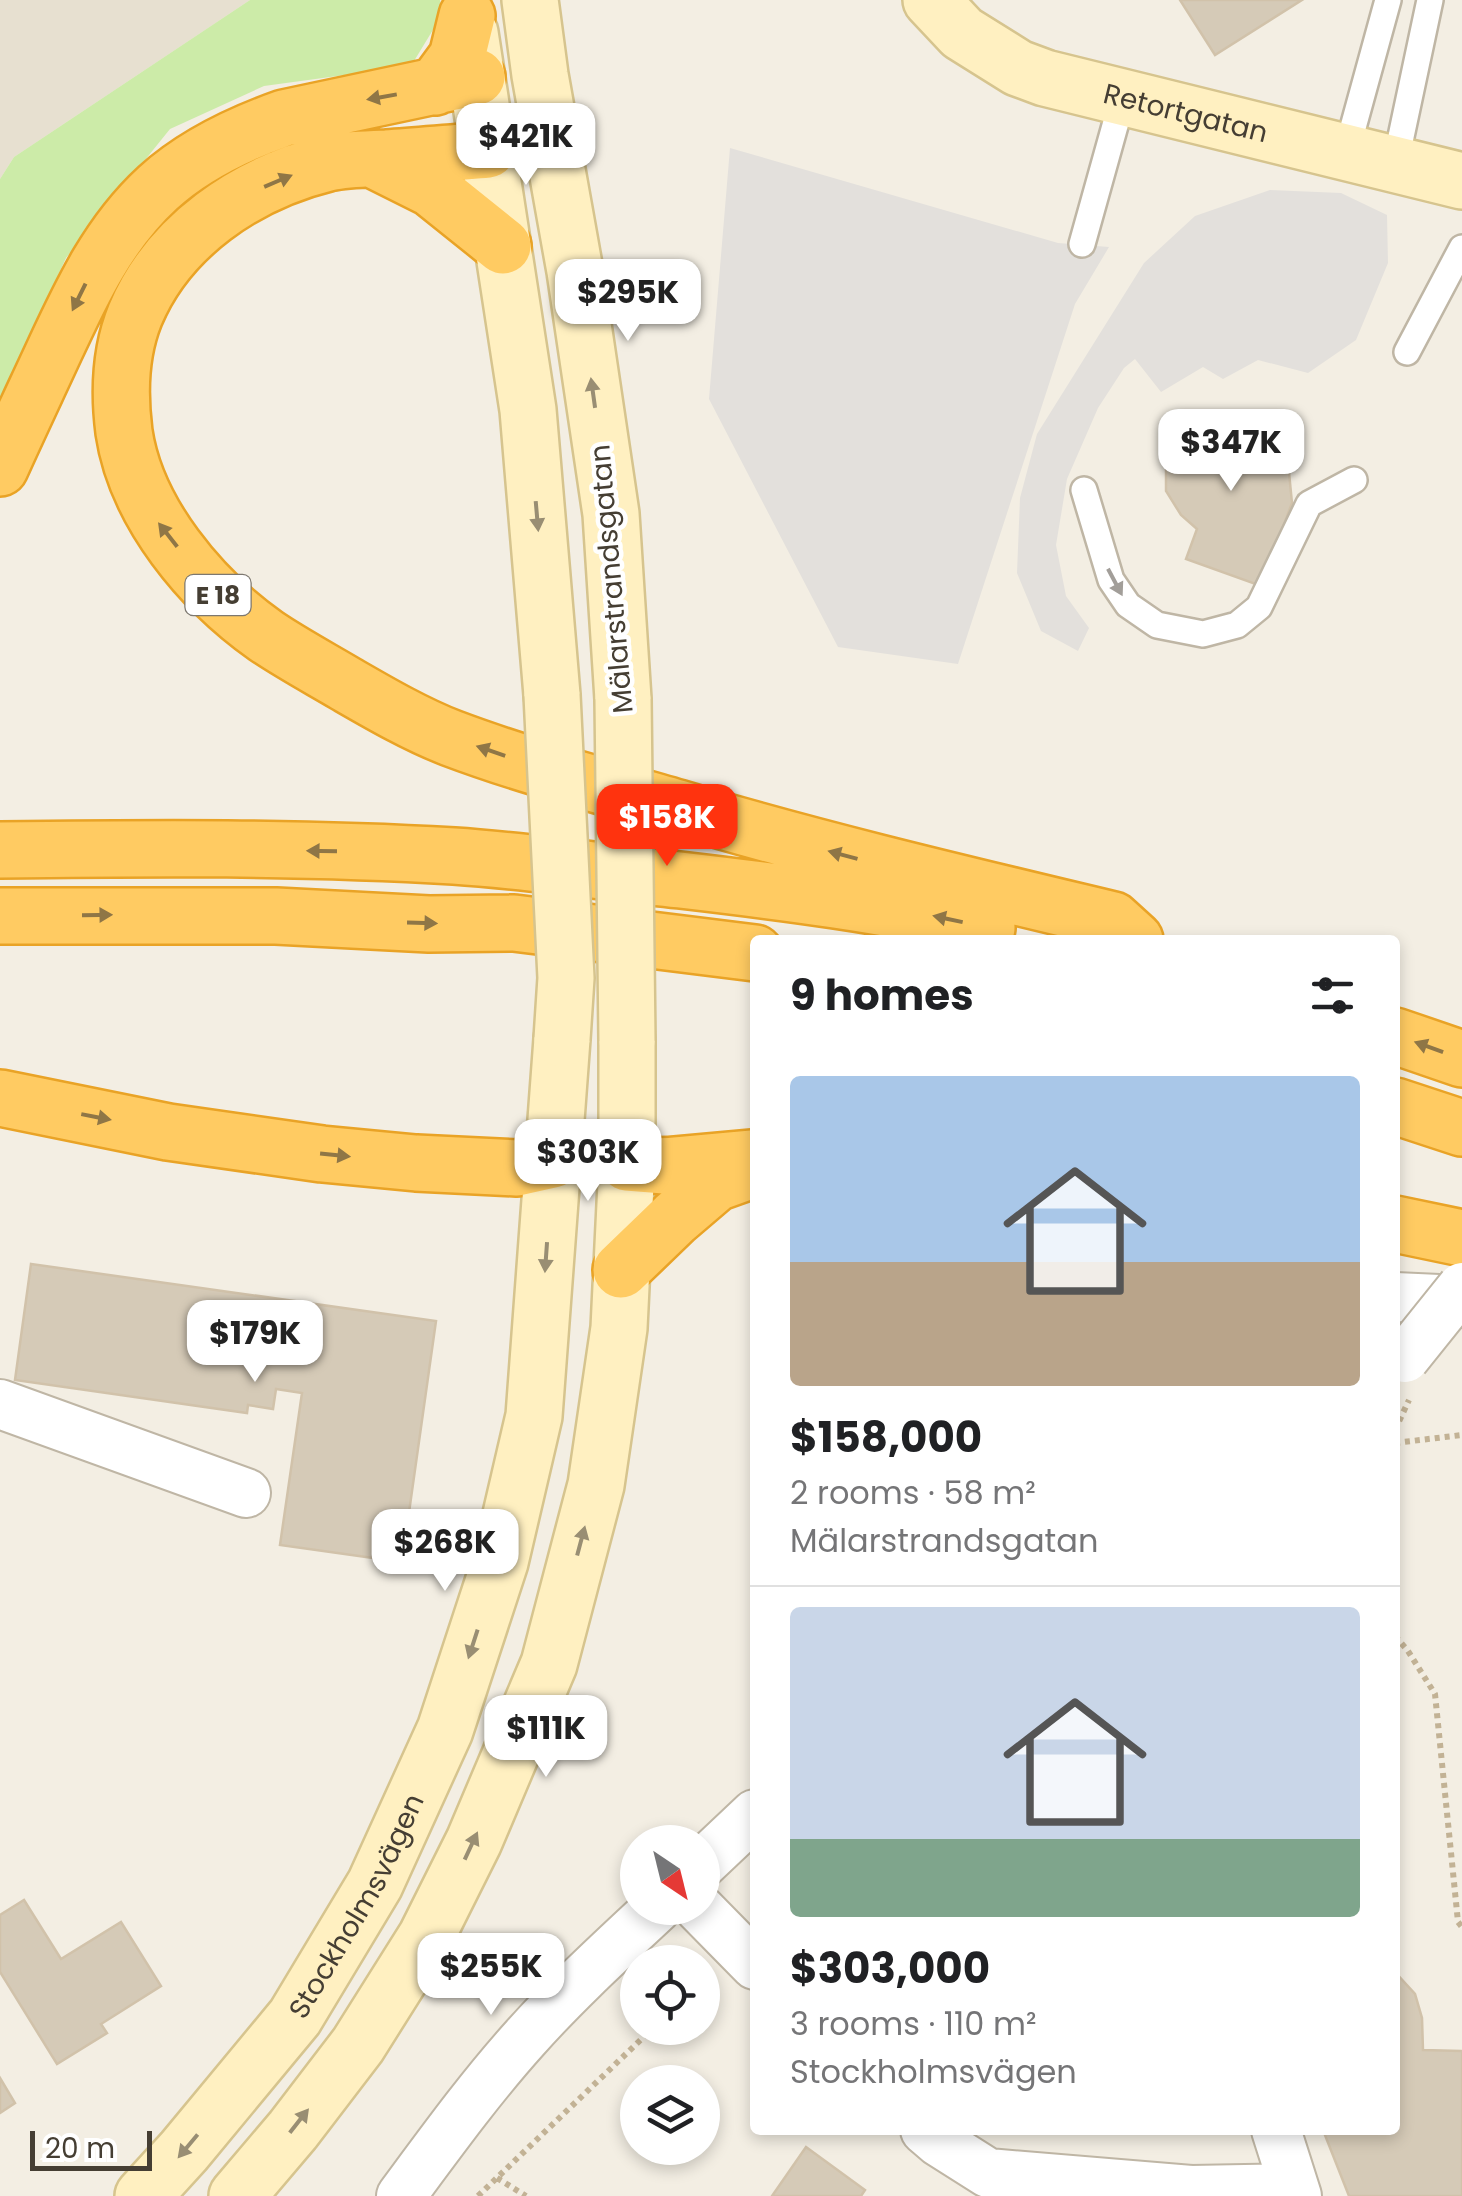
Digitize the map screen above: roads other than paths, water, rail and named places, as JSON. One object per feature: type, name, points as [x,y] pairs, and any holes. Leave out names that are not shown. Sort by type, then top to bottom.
[{"type":"highway","points":[[0,468],[92,271],[114,238],[158,188],[201,155],[284,118],[456,82],[466,8]]},
{"type":"highway","name":"E 18","points":[[488,150],[330,163],[281,179],[214,215],[194,231],[158,275],[134,320],[125,350],[120,402],[126,447],[157,522],[210,588],[264,634],[302,658],[372,700],[448,736],[786,840],[1113,920],[1130,935]]},
{"type":"highway","points":[[372,159],[432,188],[503,246]]},
{"type":"highway","points":[[0,850],[357,852],[494,860],[814,896],[1020,935]]},
{"type":"highway","points":[[0,916],[256,916],[429,924],[514,923],[750,953]]},
{"type":"highway","points":[[1400,1038],[1462,1059]]},
{"type":"highway","points":[[0,1098],[168,1132],[322,1154],[517,1168],[553,1160]]},
{"type":"highway","points":[[1400,1108],[1462,1128]]},
{"type":"highway","points":[[627,1164],[664,1166],[750,1158]]},
{"type":"highway","points":[[622,1270],[716,1183],[750,1171]]},
{"type":"highway","points":[[1400,1225],[1462,1238]]},
{"type":"main road","name":"Mälarstrandsgatan","points":[[530,0],[611,514],[623,699],[627,1164]]},
{"type":"main road","name":"Retortgatan","points":[[931,0],[962,33],[1018,68],[1044,78],[1462,180]]},
{"type":"main road","points":[[237,2196],[358,2045],[426,1938],[474,1841],[549,1664],[596,1485],[619,1328],[627,1164],[553,1160],[566,978],[552,695],[528,410],[488,150],[456,82],[540,74]]},
{"type":"main road","points":[[488,150],[554,142]]},
{"type":"main road","name":"Stockholmsvägen","points":[[144,2196],[295,2017],[374,1884],[444,1730],[500,1562],[534,1416],[553,1160]]},
{"type":"street","points":[[1400,1363],[1462,1286]]},
{"type":"street","points":[[1400,1297],[1462,1300]]},
{"type":"street","points":[[0,1404],[246,1493]]},
{"type":"street","points":[[720,1847],[750,1819]]},
{"type":"street","points":[[400,2196],[464,2110],[527,2036],[638,1925]]},
{"type":"street","points":[[716,1925],[750,1960]]},
{"type":"street","points":[[931,2135],[979,2184],[1295,2192],[1278,2135]]},
{"type":"lane","points":[[1370,159],[1388,0]]},
{"type":"lane","points":[[1370,159],[1430,0]]},
{"type":"lane","points":[[1082,244],[1122,97]]},
{"type":"lane","points":[[1407,352],[1462,248]]},
{"type":"lane","points":[[1084,490],[1111,580],[1128,605],[1156,625],[1203,634],[1238,625],[1259,607],[1308,504],[1354,480]]}]
